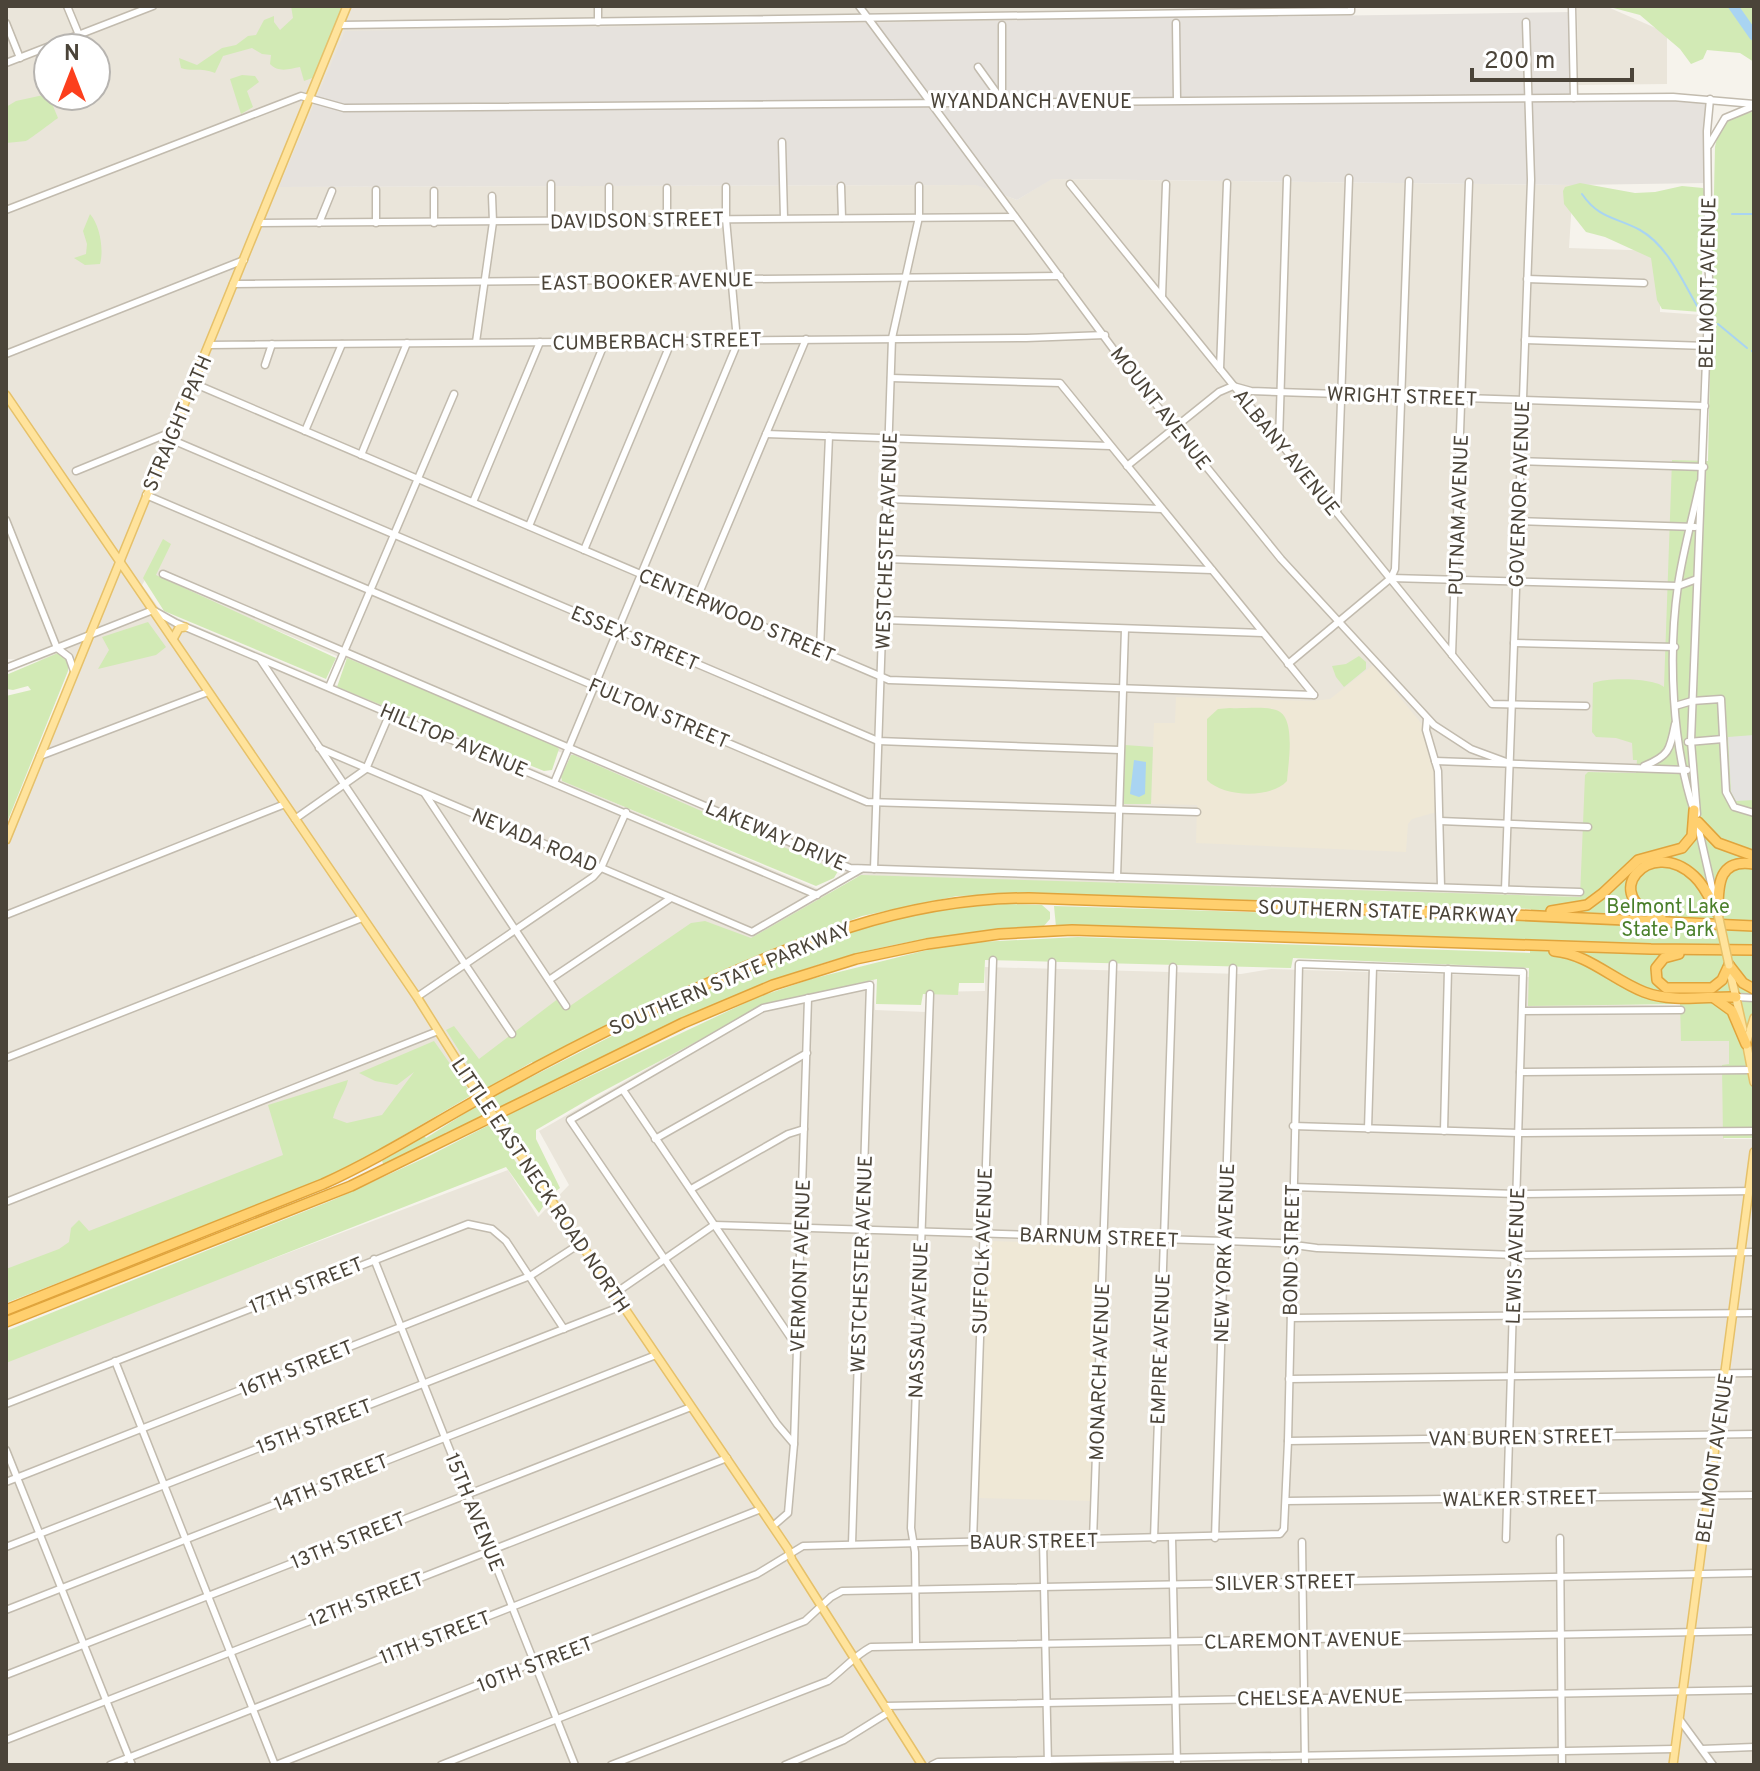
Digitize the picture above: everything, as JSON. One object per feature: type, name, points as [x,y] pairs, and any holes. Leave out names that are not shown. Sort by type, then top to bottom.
[{"type":"highway","points":[[1516,915],[1574,909],[1590,903],[1638,860],[1685,846],[1692,836],[1694,810]]},
{"type":"highway","points":[[1698,822],[1718,843],[1754,856]]},
{"type":"highway","points":[[1676,921],[1644,912],[1634,902],[1632,881],[1647,864],[1667,863],[1689,872],[1703,887],[1718,914]]},
{"type":"highway","points":[[1718,914],[1721,876],[1737,864],[1754,864]]},
{"type":"highway","name":"SOUTHERN STATE PARKWAY","points":[[6,1310],[323,1184],[368,1162],[534,1068],[640,1014],[802,943],[885,915],[957,902],[1014,898],[1754,926]]},
{"type":"highway","points":[[1724,924],[1754,919]]},
{"type":"highway","name":"SOUTHERN STATE PARKWAY","points":[[6,1322],[351,1186],[724,1004],[856,959],[956,939],[1072,930],[1754,951]]},
{"type":"highway","points":[[1516,944],[1577,955],[1654,995],[1736,997]]},
{"type":"highway","points":[[1694,950],[1666,956],[1660,961],[1655,972],[1660,984],[1670,990],[1709,989],[1722,980],[1729,965],[1743,983],[1754,989]]},
{"type":"highway","points":[[1711,996],[1732,1011],[1746,1044]]},
{"type":"main road","name":"STRAIGHT PATH","points":[[6,840],[347,6]]},
{"type":"main road","name":"LITTLE EAST NECK ROAD NORTH","points":[[6,395],[773,1526],[922,1765]]},
{"type":"main road","points":[[173,639],[179,628],[185,627]]},
{"type":"main road","name":"BELMONT AVENUE","points":[[1718,914],[1753,1077]]},
{"type":"main road","points":[[1746,1044],[1754,1018]]},
{"type":"main road","name":"BELMONT AVENUE","points":[[1673,1765],[1741,1252],[1752,1191],[1754,1152]]},
{"type":"street","points":[[67,6],[78,32]]},
{"type":"street","points":[[86,32],[136,9],[153,6]]},
{"type":"street","points":[[598,6],[598,22]]},
{"type":"street","name":"MOUNT AVENUE","points":[[859,6],[1174,428],[1281,559],[1427,719],[1471,749],[1509,763]]},
{"type":"street","points":[[1572,6],[1574,98]]},
{"type":"street","points":[[340,25],[868,18],[1042,10],[1351,8]]},
{"type":"street","name":"GOVERNOR AVENUE","points":[[1505,890],[1531,180],[1526,98],[1526,22]]},
{"type":"street","points":[[6,23],[20,58]]},
{"type":"street","points":[[1176,23],[1177,100]]},
{"type":"street","points":[[1002,25],[1002,102]]},
{"type":"street","points":[[6,63],[32,53]]},
{"type":"street","points":[[978,67],[1002,102]]},
{"type":"street","points":[[6,210],[294,97],[310,99]]},
{"type":"street","name":"WYANDANCH AVENUE","points":[[310,99],[344,108],[1526,98],[1710,99],[1754,105]]},
{"type":"street","name":"BELMONT AVENUE","points":[[1698,822],[1688,770],[1704,467],[1710,99]]},
{"type":"street","points":[[1707,148],[1725,118],[1754,105]]},
{"type":"street","points":[[782,142],[784,218]]},
{"type":"street","points":[[1337,513],[1349,178]]},
{"type":"street","points":[[1279,442],[1287,179]]},
{"type":"street","points":[[891,378],[1060,383],[1288,664],[1391,578],[1395,569],[1409,181]]},
{"type":"street","name":"PUTNAM AVENUE","points":[[1452,655],[1469,182]]},
{"type":"street","points":[[1220,369],[1227,183]]},
{"type":"street","points":[[551,184],[551,221]]},
{"type":"street","name":"ALBANY AVENUE","points":[[1070,184],[1492,704],[1512,704]]},
{"type":"street","points":[[1162,297],[1166,184]]},
{"type":"street","points":[[841,186],[842,218]]},
{"type":"street","name":"WESTCHESTER AVENUE","points":[[874,869],[892,338],[919,217],[919,186]]},
{"type":"street","points":[[609,187],[609,220]]},
{"type":"street","points":[[554,783],[737,340],[726,187]]},
{"type":"street","points":[[667,188],[667,219]]},
{"type":"street","points":[[376,190],[376,223]]},
{"type":"street","points":[[319,223],[332,191]]},
{"type":"street","points":[[434,191],[434,223]]},
{"type":"street","points":[[476,342],[493,222],[492,196]]},
{"type":"street","name":"DAVIDSON STREET","points":[[259,223],[1015,217]]},
{"type":"street","points":[[6,354],[244,260]]},
{"type":"street","name":"EAST BOOKER AVENUE","points":[[233,284],[1060,276]]},
{"type":"street","points":[[1527,279],[1644,283]]},
{"type":"street","name":"CUMBERBACH STREET","points":[[209,345],[1105,335]]},
{"type":"street","points":[[697,598],[806,339]]},
{"type":"street","points":[[584,550],[672,340]]},
{"type":"street","points":[[1525,340],[1707,346]]},
{"type":"street","points":[[473,502],[540,342]]},
{"type":"street","points":[[529,526],[605,342]]},
{"type":"street","points":[[361,455],[407,343]]},
{"type":"street","points":[[265,365],[272,344]]},
{"type":"street","points":[[305,431],[342,344]]},
{"type":"street","name":"CENTERWOOD STREET","points":[[193,383],[881,678],[1314,695],[1288,664]]},
{"type":"street","points":[[1127,466],[1219,392],[1233,386]]},
{"type":"street","name":"WRIGHT STREET","points":[[1233,386],[1251,391],[1705,406]]},
{"type":"street","points":[[329,687],[454,394]]},
{"type":"street","points":[[76,471],[174,431]]},
{"type":"street","points":[[766,434],[1111,446]]},
{"type":"street","points":[[820,650],[829,436]]},
{"type":"street","name":"ESSEX STREET","points":[[170,439],[878,741],[1120,750]]},
{"type":"street","points":[[1520,461],[1704,467]]},
{"type":"street","name":"BELMONT AVENUE","points":[[1704,467],[1678,586],[1675,706],[1680,743],[1718,914]]},
{"type":"street","name":"FULTON STREET","points":[[146,495],[875,803],[1197,812]]},
{"type":"street","points":[[887,499],[1162,509]]},
{"type":"street","points":[[6,520],[57,648],[69,657],[74,671]]},
{"type":"street","points":[[1518,521],[1702,527]]},
{"type":"street","points":[[885,559],[1212,570]]},
{"type":"street","name":"LAKEWAY DRIVE","points":[[163,574],[850,868],[1580,892]]},
{"type":"street","points":[[1391,578],[1678,586],[1697,579]]},
{"type":"street","points":[[6,668],[153,610]]},
{"type":"street","name":"HILLTOP AVENUE","points":[[153,610],[185,627],[817,895]]},
{"type":"street","points":[[883,620],[1263,633]]},
{"type":"street","points":[[1117,877],[1125,629]]},
{"type":"street","points":[[1514,643],[1675,647]]},
{"type":"street","points":[[259,657],[512,1034]]},
{"type":"street","points":[[40,756],[208,692]]},
{"type":"street","points":[[1675,706],[1721,699],[1726,792],[1729,801],[1741,811],[1754,813]]},
{"type":"street","points":[[1512,704],[1586,706]]},
{"type":"street","points":[[295,819],[366,769],[390,713]]},
{"type":"street","points":[[1641,768],[1667,754],[1676,717]]},
{"type":"street","points":[[1427,719],[1426,730],[1435,761],[1441,887]]},
{"type":"street","points":[[1680,743],[1723,739]]},
{"type":"street","name":"NEVADA ROAD","points":[[319,748],[752,932],[817,895]]},
{"type":"street","points":[[1435,761],[1688,770]]},
{"type":"street","points":[[425,794],[566,1006]]},
{"type":"street","points":[[6,915],[285,804]]},
{"type":"street","points":[[417,997],[593,877],[601,868],[626,812]]},
{"type":"street","points":[[1440,821],[1588,827]]},
{"type":"street","points":[[817,895],[862,869]]},
{"type":"street","points":[[549,980],[671,898]]},
{"type":"street","points":[[6,1058],[362,918]]},
{"type":"street","name":"SUFFOLK AVENUE","points":[[973,1542],[993,960]]},
{"type":"street","points":[[1044,1235],[1052,962]]},
{"type":"street","name":"MONARCH AVENUE","points":[[1093,1540],[1113,964]]},
{"type":"street","name":"BOND STREET","points":[[1280,1534],[1284,1529],[1288,1441],[1299,964],[1373,967]]},
{"type":"street","name":"EMPIRE AVENUE","points":[[1154,1539],[1173,967]]},
{"type":"street","points":[[1368,1129],[1373,967],[1448,969],[1444,1131]]},
{"type":"street","name":"NEW YORK AVENUE","points":[[1215,1538],[1233,968]]},
{"type":"street","name":"LEWIS AVENUE","points":[[1448,969],[1523,972],[1506,1539]]},
{"type":"street","name":"WESTCHESTER AVENUE","points":[[808,998],[870,985],[852,1544]]},
{"type":"street","name":"NASSAU AVENUE","points":[[916,1645],[913,1543],[930,994]]},
{"type":"street","points":[[1736,997],[1754,998]]},
{"type":"street","points":[[794,1444],[570,1120],[763,1008],[808,998]]},
{"type":"street","name":"VERMONT AVENUE","points":[[773,1526],[788,1513],[794,1444],[808,998]]},
{"type":"street","points":[[1523,1011],[1681,1010]]},
{"type":"street","points":[[6,1202],[438,1031]]},
{"type":"street","points":[[655,1139],[807,1053]]},
{"type":"street","points":[[1520,1072],[1753,1077]]},
{"type":"street","points":[[623,1090],[797,1347]]},
{"type":"street","points":[[1293,1126],[1519,1133],[1754,1131]]},
{"type":"street","points":[[691,1189],[788,1134],[804,1129]]},
{"type":"street","points":[[1292,1187],[1517,1194],[1752,1191]]},
{"type":"street","name":"17TH STREET","points":[[6,1404],[458,1225],[476,1224],[499,1233],[564,1329]]},
{"type":"street","points":[[614,1294],[714,1225]]},
{"type":"street","name":"BARNUM STREET","points":[[714,1225],[1224,1241],[1317,1248],[1516,1255],[1754,1252]]},
{"type":"street","name":"16TH STREET","points":[[6,1482],[530,1276],[581,1243]]},
{"type":"street","name":"15TH AVENUE","points":[[374,1259],[575,1765]]},
{"type":"street","name":"15TH STREET","points":[[6,1547],[622,1306]]},
{"type":"street","points":[[1291,1318],[1754,1313]]},
{"type":"street","name":"14TH STREET","points":[[6,1610],[656,1355]]},
{"type":"street","points":[[115,1361],[275,1765]]},
{"type":"street","points":[[1289,1379],[1754,1373]]},
{"type":"street","name":"13TH STREET","points":[[6,1675],[691,1407]]},
{"type":"street","name":"VAN BUREN STREET","points":[[1288,1441],[1754,1434]]},
{"type":"street","points":[[6,1450],[131,1761]]},
{"type":"street","name":"12TH STREET","points":[[6,1740],[727,1458]]},
{"type":"street","name":"WALKER STREET","points":[[1286,1501],[1754,1495]]},
{"type":"street","name":"11TH STREET","points":[[110,1765],[131,1761],[252,1709],[761,1509]]},
{"type":"street","name":"BAUR STREET","points":[[790,1554],[803,1546],[1280,1534]]},
{"type":"street","points":[[1172,1538],[1177,1761]]},
{"type":"street","points":[[1560,1538],[1562,1765]]},
{"type":"street","points":[[1043,1541],[1048,1762]]},
{"type":"street","points":[[1302,1542],[1305,1765]]},
{"type":"street","name":"10TH STREET","points":[[275,1765],[757,1574],[790,1554]]},
{"type":"street","name":"SILVER STREET","points":[[441,1765],[805,1621],[842,1591],[1754,1573]]},
{"type":"street","name":"CLAREMONT AVENUE","points":[[854,1656],[871,1647],[916,1645],[1754,1631]]},
{"type":"street","points":[[611,1765],[828,1681],[846,1668],[854,1656]]},
{"type":"street","name":"CHELSEA AVENUE","points":[[887,1709],[1047,1702],[1754,1690]]},
{"type":"street","points":[[785,1765],[844,1740],[887,1709]]},
{"type":"street","points":[[1680,1720],[1710,1763]]},
{"type":"street","points":[[1702,1749],[1754,1747]]},
{"type":"street","points":[[932,1765],[938,1762],[1177,1761],[1675,1749]]},
{"type":"shaded area","points":[[6,6],[1278,6],[1278,17],[279,187],[977,185],[1017,200],[1051,179],[1573,185],[1569,248],[1660,251],[1660,312],[1703,315],[1681,776],[1588,772],[1588,827],[1582,897],[851,877],[148,575],[142,585],[161,611],[837,897],[747,948],[701,929],[447,1104],[6,1276],[6,851],[73,681],[69,662],[6,659]]},
{"type":"shaded area","points":[[1577,8],[1610,8],[1667,33],[1667,84],[1578,85]]},
{"type":"shaded area","points":[[1572,12],[1570,98],[1710,99],[1708,183],[1573,185],[1052,179],[1017,200],[976,185],[279,187],[345,31]]},
{"type":"shaded area","points":[[1373,665],[1421,723],[1436,771],[1440,811],[1412,819],[1408,824],[1406,852],[1196,843],[1197,805],[1151,804],[1154,723],[1175,723],[1176,697],[1330,699]]},
{"type":"shaded area","points":[[1754,735],[1754,800],[1736,801],[1731,792],[1728,737]]},
{"type":"shaded area","points":[[985,967],[1241,974],[1271,969],[1532,977],[1532,1002],[1682,1006],[1731,1033],[1734,1078],[1725,1080],[1724,1139],[1754,1139],[1754,1765],[6,1765],[6,1359],[508,1170],[538,1217],[569,1185],[539,1131],[761,1003],[874,980],[875,1010],[926,1012],[926,992],[985,991]]},
{"type":"shaded area","points":[[988,1241],[1099,1244],[1091,1501],[978,1498]]},
{"type":"green space","points":[[291,6],[343,6],[315,77],[304,81],[300,67],[277,69],[270,64],[271,55],[252,48],[223,56],[215,73],[181,68],[179,58],[197,65],[222,48],[256,35],[264,20],[274,16],[280,30],[293,18]]},
{"type":"green space","points":[[1606,6],[1752,6],[1754,62],[1740,53],[1707,50],[1703,59],[1691,64],[1680,49],[1640,15]]},
{"type":"green space","points":[[242,75],[255,76],[259,82],[247,91],[253,107],[241,114],[230,79]]},
{"type":"green space","points":[[32,98],[32,112],[56,112],[58,118],[26,141],[6,143],[6,107]]},
{"type":"green space","name":"Belmont Lake State Park","points":[[1754,112],[1754,1138],[1723,1138],[1722,1065],[1729,1064],[1729,1041],[1681,1041],[1680,1004],[1528,1006],[1529,968],[1293,958],[1291,968],[985,960],[984,983],[959,983],[958,995],[923,994],[921,1005],[876,1004],[877,979],[767,1004],[596,1095],[536,1130],[536,1139],[560,1188],[556,1191],[503,1117],[758,997],[811,979],[931,949],[979,942],[1078,937],[1530,953],[1530,940],[1056,927],[1054,906],[1530,921],[1531,909],[1053,894],[957,896],[862,916],[799,940],[532,1062],[484,1090],[446,1030],[454,1026],[479,1059],[563,995],[570,1006],[691,923],[705,921],[751,938],[861,875],[1580,897],[1585,775],[1588,772],[1636,773],[1637,760],[1633,760],[1632,743],[1596,737],[1592,732],[1593,683],[1630,679],[1664,687],[1672,460],[1708,461],[1715,147],[1727,121]]},
{"type":"green space","points":[[1580,183],[1635,193],[1682,186],[1703,188],[1706,196],[1700,312],[1662,309],[1657,300],[1651,258],[1605,237],[1586,232],[1564,204],[1565,187]]},
{"type":"green space","points":[[90,214],[99,231],[101,258],[100,264],[85,265],[74,258],[86,254],[83,231]]},
{"type":"green space","points":[[163,539],[171,544],[156,575],[336,658],[326,679],[164,611],[143,578]]},
{"type":"green space","points":[[148,622],[166,647],[156,655],[98,669],[109,650],[102,637]]},
{"type":"green space","points":[[58,653],[68,660],[68,671],[6,825],[6,696],[31,690],[28,686],[6,689],[6,675]]},
{"type":"green space","points":[[1359,656],[1366,662],[1366,669],[1344,687],[1332,666],[1346,664]]},
{"type":"green space","points":[[347,658],[554,744],[559,749],[552,770],[544,771],[337,687]]},
{"type":"green space","points":[[1265,708],[1283,714],[1289,731],[1289,753],[1287,781],[1280,787],[1259,793],[1235,793],[1214,786],[1207,780],[1207,719],[1218,709]]},
{"type":"green space","points":[[1125,745],[1153,747],[1151,804],[1123,804]]},
{"type":"green space","points":[[571,755],[838,871],[834,878],[816,886],[562,781]]},
{"type":"green space","points":[[1042,905],[1050,912],[1050,919],[1043,927],[922,940],[875,949],[809,968],[689,1016],[532,1090],[497,1110],[490,1098],[669,1007],[813,945],[888,920],[965,906]]},
{"type":"green space","points":[[434,1041],[472,1095],[351,1166],[295,1191],[6,1303],[6,1269],[59,1249],[69,1242],[71,1228],[79,1220],[89,1231],[283,1155],[268,1105],[348,1080],[333,1118],[347,1123],[382,1115],[414,1072],[397,1085],[375,1081],[359,1073]]},
{"type":"green space","points":[[478,1105],[485,1116],[445,1133],[446,1136],[384,1166],[382,1161]]},
{"type":"green space","points":[[491,1124],[544,1205],[539,1213],[506,1167],[6,1363],[6,1331],[333,1200]]},
{"type":"water","points":[[1134,760],[1146,762],[1145,794],[1139,797],[1130,794]]},
{"type":"waterway","points":[[1733,6],[1754,36]]},
{"type":"waterway","points":[[1582,194],[1601,213],[1650,237],[1673,264],[1697,306]]},
{"type":"waterway","points":[[1732,214],[1754,214]]},
{"type":"waterway","points":[[1718,324],[1747,348]]}]
